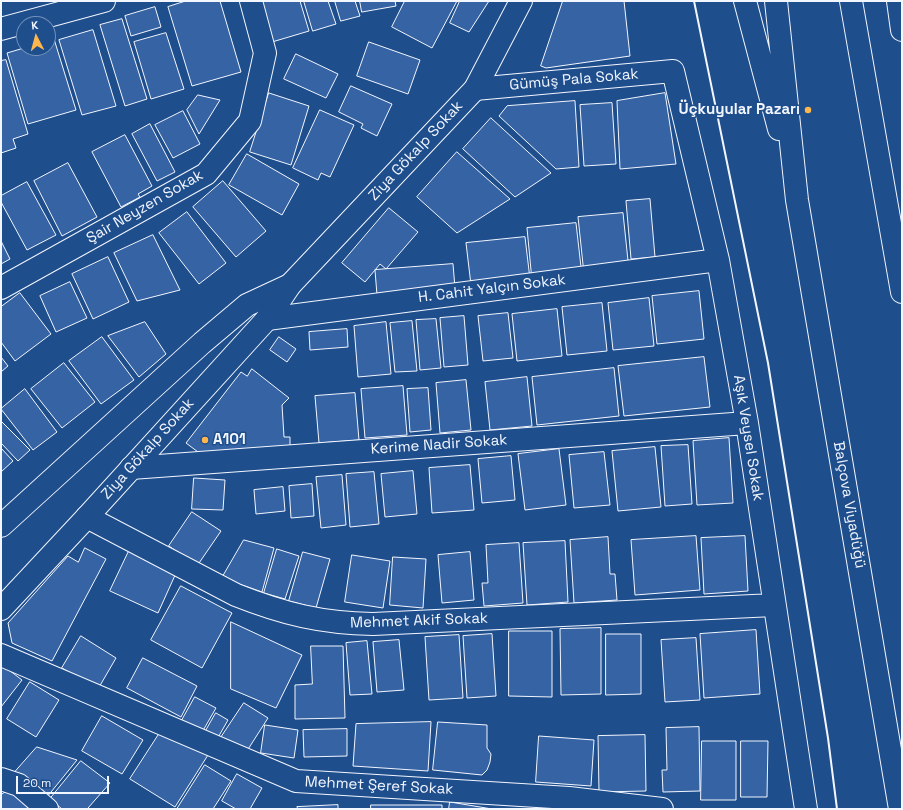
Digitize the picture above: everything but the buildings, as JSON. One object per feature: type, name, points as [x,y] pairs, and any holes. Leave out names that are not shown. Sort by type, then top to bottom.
[{"type":"main road","points":[[1,29],[104,1]]},
{"type":"main road","name":"Şair Neyzen Sokak","points":[[1,288],[206,174],[250,121],[265,53],[251,1]]},
{"type":"main road","name":"Ziya Gökalp Sokak","points":[[1,609],[267,319],[290,285],[475,89],[521,1]]},
{"type":"main road","points":[[745,1],[797,200]]},
{"type":"main road","points":[[776,1],[797,200]]},
{"type":"main road","points":[[851,1],[902,292]]},
{"type":"main road","points":[[898,1],[902,30]]},
{"type":"main road","name":"Gümüş Pala Sokak","points":[[475,89],[672,71]]},
{"type":"main road","name":"Aşık Veysel Sokak","points":[[672,71],[718,260],[747,423],[806,809]]},
{"type":"main road","name":"Balçova Viyadüğü","points":[[797,200],[900,809]]},
{"type":"main road","name":"H. Cahit Yalçın Sokak","points":[[267,319],[718,260]]},
{"type":"main road","name":"Ziya Gökalp Sokak","points":[[1,526],[202,343],[247,305],[290,285]]},
{"type":"main road","name":"Kerime Nadir Sokak","points":[[131,468],[747,423]]},
{"type":"main road","name":"Mehmet Akif Sokak","points":[[87,517],[236,596],[293,615],[345,624],[774,605]]},
{"type":"main road","name":"Mehmet Şeref Sokak","points":[[1,656],[296,781],[567,803],[662,809]]},
{"type":"main road","points":[[1,779],[19,785],[47,809]]},
{"type":"wall","points":[[694,1],[768,363],[828,738],[837,809]]},
{"type":"place","name":"Üçkuyular Pazarı","points":[[808,110]]},
{"type":"place","name":"A101","points":[[205,440]]}]
